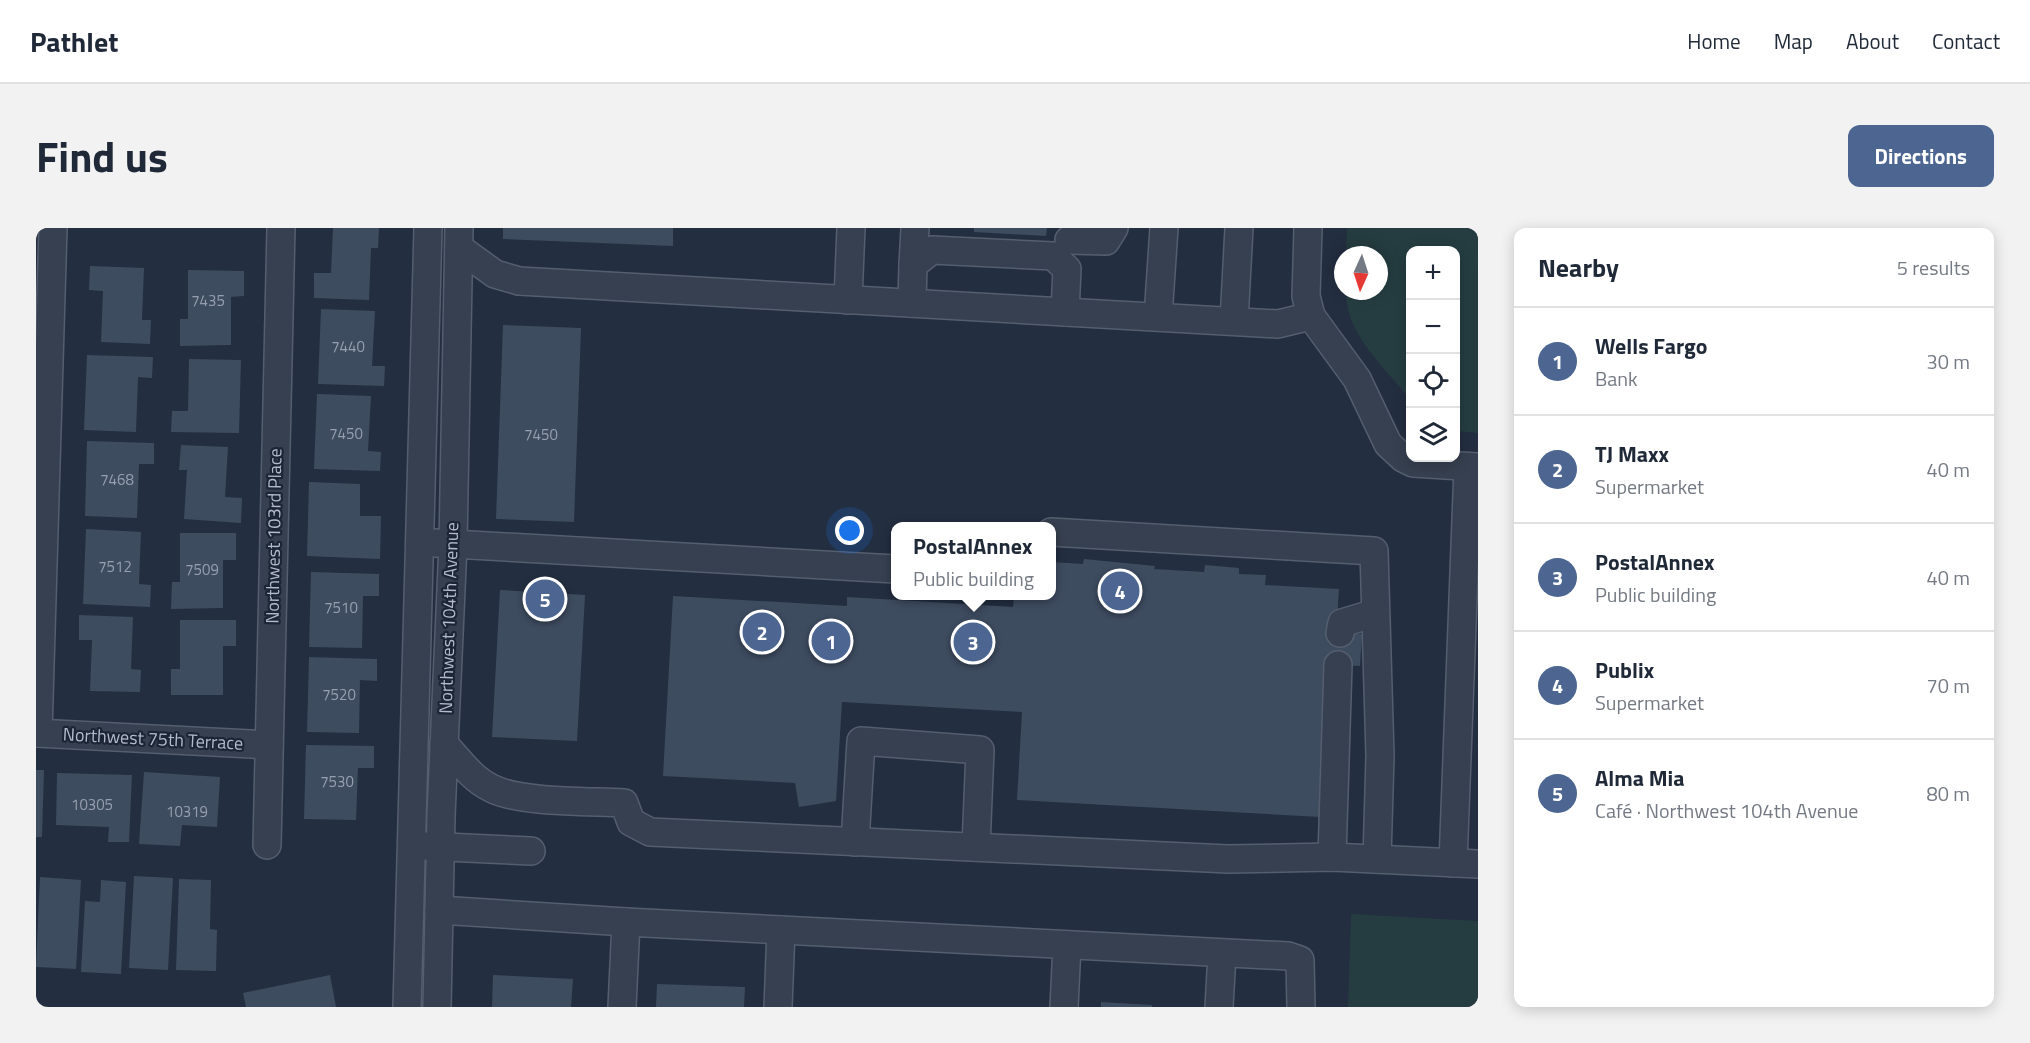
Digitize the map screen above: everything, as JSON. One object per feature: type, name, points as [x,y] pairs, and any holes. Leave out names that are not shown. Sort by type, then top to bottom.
[{"type":"street","points":[[37,733],[53,228]]},
{"type":"street","name":"Northwest 103rd Place","points":[[267,844],[281,228]]},
{"type":"street","name":"Northwest 104th Avenue","points":[[407,1007],[428,228]]},
{"type":"street","points":[[848,300],[851,228]]},
{"type":"street","points":[[912,303],[915,228]]},
{"type":"street","points":[[1065,312],[1069,234],[1106,241],[1114,228]]},
{"type":"street","points":[[1158,317],[1164,228]]},
{"type":"street","points":[[1234,321],[1239,228]]},
{"type":"street","points":[[1294,320],[1306,288],[1308,228]]},
{"type":"street","points":[[444,744],[491,789],[511,795],[624,803],[631,822],[650,832],[1228,859],[1332,857],[1465,864],[1473,467],[1413,463],[1402,458],[1388,444],[1356,379],[1294,320],[1234,321],[519,281],[495,274],[459,238]]},
{"type":"street","name":"Northwest 104th Avenue","points":[[436,1007],[453,544],[459,238]]},
{"type":"street","points":[[913,265],[932,250],[1053,256],[1067,269]]},
{"type":"street","points":[[1056,532],[1374,551],[1380,756],[1377,859]]},
{"type":"street","points":[[419,542],[891,569]]},
{"type":"street","points":[[1340,633],[1342,623],[1375,613]]},
{"type":"street","points":[[1332,857],[1338,665]]},
{"type":"street","name":"Northwest 75th Terrace","points":[[37,733],[269,745]]},
{"type":"street","points":[[855,842],[861,741],[980,750],[976,847]]},
{"type":"street","points":[[410,846],[531,851]]},
{"type":"street","points":[[439,910],[626,922],[1288,956],[1300,960],[1301,1007]]},
{"type":"street","points":[[622,1007],[626,922]]},
{"type":"street","points":[[777,1007],[782,930]]},
{"type":"street","points":[[1064,1007],[1067,945]]},
{"type":"street","points":[[1219,1007],[1221,954]]},
{"type":"green space","points":[[1347,228],[1478,228],[1478,433],[1460,431],[1460,246],[1406,246],[1406,394],[1368,350],[1352,322],[1347,307],[1347,300],[1388,300],[1388,246],[1346,246]]},
{"type":"green space","points":[[1351,914],[1478,921],[1478,1007],[1348,1007]]},
{"type":"building","points":[[333,228],[379,228],[378,248],[371,248],[369,300],[314,298],[314,273],[331,273]]},
{"type":"building","points":[[503,228],[673,228],[673,246],[503,239]]},
{"type":"building","points":[[974,228],[1047,228],[1046,236],[974,232]]},
{"type":"building","points":[[90,266],[144,268],[142,320],[151,320],[150,344],[101,342],[103,291],[89,290]]},
{"type":"building","points":[[188,270],[244,271],[244,296],[231,297],[231,345],[180,346],[180,319],[188,319]]},
{"type":"building","points":[[321,309],[375,311],[372,366],[385,366],[384,386],[318,384]]},
{"type":"building","points":[[503,325],[581,328],[574,522],[496,519]]},
{"type":"building","points":[[87,355],[153,357],[152,378],[138,377],[136,432],[84,430]]},
{"type":"building","points":[[189,359],[241,360],[239,433],[171,432],[172,411],[188,411]]},
{"type":"building","points":[[317,394],[371,396],[368,451],[381,452],[380,471],[314,469]]},
{"type":"building","points":[[87,441],[154,443],[154,464],[139,464],[137,518],[85,516]]},
{"type":"building","points":[[181,445],[228,447],[225,497],[242,498],[241,523],[184,519],[187,470],[179,470]]},
{"type":"building","points":[[309,482],[360,484],[360,516],[381,516],[380,559],[307,556]]},
{"type":"building","points":[[86,529],[141,532],[139,584],[151,585],[150,607],[83,604]]},
{"type":"building","points":[[180,533],[236,533],[236,560],[223,560],[223,608],[171,609],[172,582],[180,582]]},
{"type":"building","points":[[1084,559],[1155,566],[1154,569],[1204,572],[1205,565],[1239,568],[1239,574],[1266,575],[1265,585],[1339,589],[1336,632],[1362,634],[1360,666],[1328,664],[1320,817],[1017,800],[1022,712],[842,702],[836,801],[799,807],[795,783],[663,776],[673,596],[847,606],[847,597],[1013,607],[1014,600],[1056,600],[1056,562],[1083,564]]},
{"type":"building","points":[[311,572],[379,574],[379,596],[363,596],[362,648],[309,647]]},
{"type":"building","points":[[500,590],[585,595],[577,741],[492,737]]},
{"type":"building","points":[[79,615],[133,617],[131,669],[141,670],[140,692],[90,691],[92,640],[79,640]]},
{"type":"building","points":[[180,620],[236,620],[236,646],[223,646],[223,695],[171,695],[171,669],[180,669]]},
{"type":"building","points":[[309,657],[377,659],[377,681],[360,680],[359,733],[307,732]]},
{"type":"building","points":[[306,745],[374,746],[374,768],[358,768],[356,820],[304,819]]},
{"type":"building","points":[[36,770],[44,770],[42,837],[36,837]]},
{"type":"building","points":[[144,772],[220,777],[217,827],[182,825],[180,846],[139,844]]},
{"type":"building","points":[[57,773],[132,775],[129,842],[108,842],[109,827],[56,825]]},
{"type":"building","points":[[134,876],[173,878],[168,970],[129,968]]},
{"type":"building","points":[[40,877],[81,880],[76,969],[36,967]]},
{"type":"building","points":[[179,879],[211,880],[210,929],[217,930],[216,971],[176,970]]},
{"type":"building","points":[[101,880],[126,882],[121,974],[81,972],[85,901],[100,902]]},
{"type":"building","points":[[330,975],[336,1007],[246,1007],[243,993]]},
{"type":"building","points":[[493,975],[573,979],[571,1007],[492,1007]]},
{"type":"building","points":[[657,984],[745,987],[744,1007],[656,1007]]},
{"type":"building","points":[[1101,1002],[1152,1005],[1152,1007],[1101,1007]]},
{"type":"place","name":"Publix","points":[[1120,591]]},
{"type":"place","name":"Alma Mia","points":[[545,599]]},
{"type":"place","name":"TJ Maxx","points":[[762,632]]},
{"type":"place","name":"Wells Fargo","points":[[831,641]]},
{"type":"place","name":"PostalAnnex","points":[[973,642]]}]
